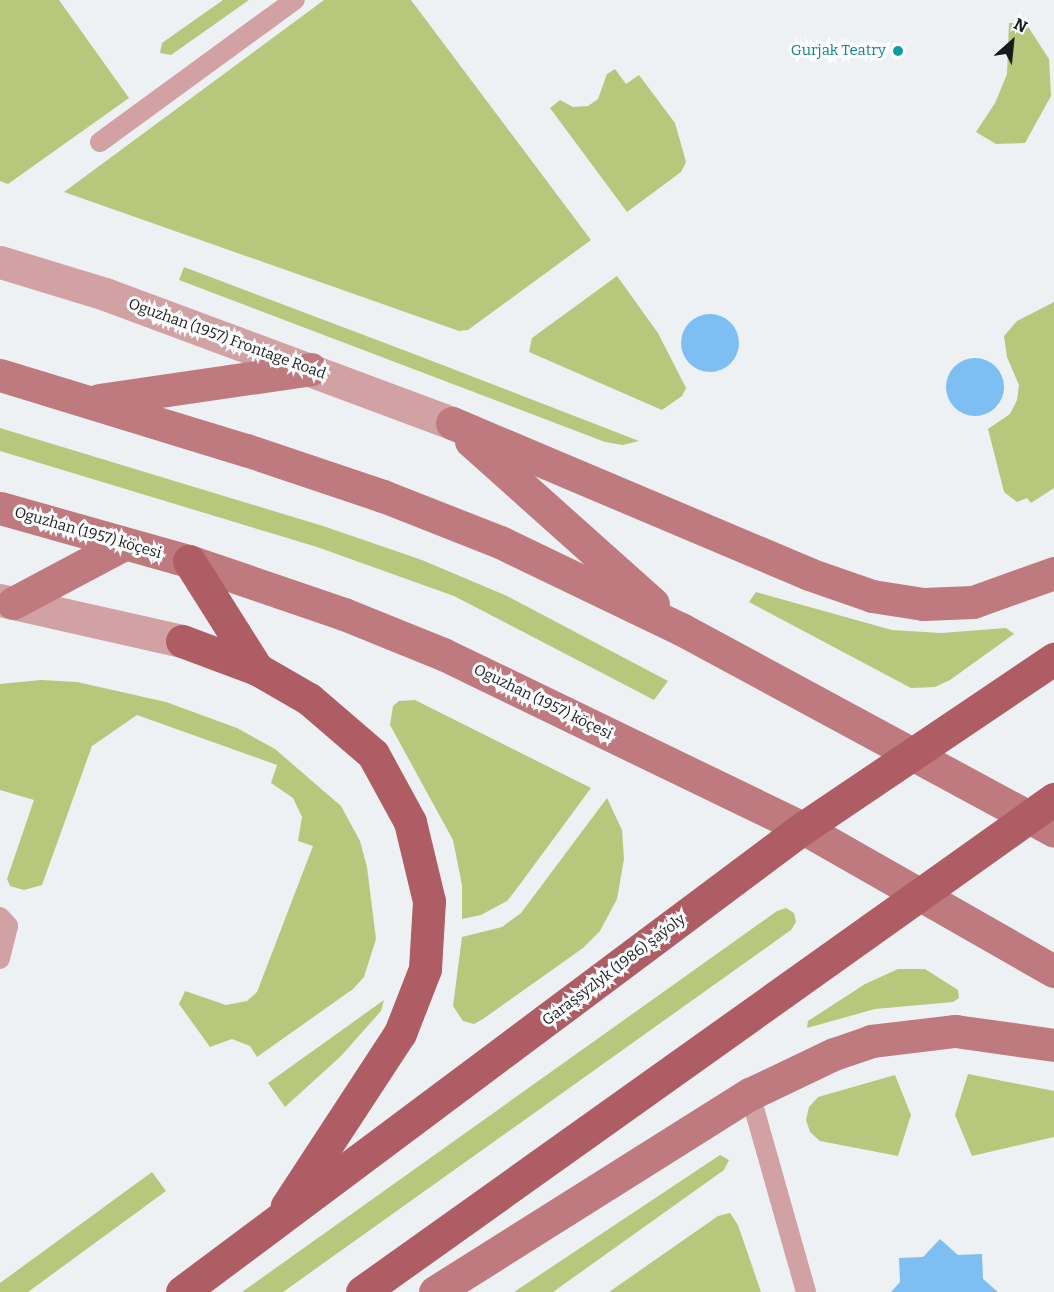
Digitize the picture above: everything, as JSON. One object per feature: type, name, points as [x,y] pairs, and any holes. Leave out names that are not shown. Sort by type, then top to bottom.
[{"type":"main road","points":[[89,402],[311,369]]},
{"type":"main road","points":[[0,375],[383,496],[500,542],[681,629],[911,754],[1046,816]]},
{"type":"main road","points":[[452,423],[681,629]]},
{"type":"main road","points":[[452,423],[809,574],[872,596],[923,604],[973,602],[1054,573]]},
{"type":"main road","name":"Oguzhan (1957) köçesi","points":[[0,508],[189,561],[344,614],[443,654],[803,828],[921,893],[1054,971]]},
{"type":"main road","points":[[7,601],[124,544]]},
{"type":"main road","points":[[189,561],[257,669]]},
{"type":"main road","points":[[182,640],[257,669],[309,699],[373,754],[410,822],[429,901],[425,969],[400,1033],[273,1227]]},
{"type":"main road","name":"Garaşsyzlyk (1986) şaýoly","points":[[182,1292],[273,1227],[803,828],[1054,659]]},
{"type":"main road","points":[[362,1292],[921,893],[1046,816]]},
{"type":"main road","points":[[435,1292],[750,1094],[793,1072],[871,1041],[955,1031],[1054,1045]]},
{"type":"street","name":"Oguzhan (1957) Frontage Road","points":[[0,262],[105,294],[452,423]]},
{"type":"street","points":[[7,601],[182,640]]},
{"type":"lane","points":[[100,142],[295,0]]},
{"type":"lane","points":[[0,917],[8,926],[0,959]]},
{"type":"lane","points":[[750,1094],[806,1292]]},
{"type":"green space","points":[[0,0],[59,0],[129,98],[8,184],[0,181]]},
{"type":"green space","points":[[223,0],[249,0],[171,55],[160,53],[162,43]]},
{"type":"green space","points":[[324,0],[411,0],[591,240],[468,330],[459,331],[64,192]]},
{"type":"green space","points":[[1025,22],[1049,59],[1051,96],[1025,143],[996,144],[976,132],[995,103],[1007,74],[1009,23]]},
{"type":"green space","points":[[615,69],[626,84],[639,75],[675,123],[686,162],[681,172],[627,212],[550,108],[560,100],[573,107],[588,106],[598,99],[607,74]]},
{"type":"green space","points":[[184,267],[639,441],[623,445],[605,442],[179,280]]},
{"type":"green space","points":[[617,276],[658,333],[686,388],[682,396],[662,410],[529,352],[532,338]]},
{"type":"green space","points":[[1054,302],[1054,488],[1031,503],[1027,498],[1017,502],[1004,492],[988,429],[1010,414],[1017,400],[1019,385],[1007,357],[1004,336],[1017,321]]},
{"type":"green space","points":[[0,428],[323,526],[422,560],[507,596],[668,681],[654,700],[454,596],[317,547],[0,451]]},
{"type":"green space","points":[[756,592],[892,630],[941,633],[1006,628],[1014,634],[950,680],[935,687],[911,688],[749,602]]},
{"type":"green space","points":[[41,680],[77,682],[166,702],[237,728],[275,749],[341,806],[360,841],[367,867],[376,939],[364,977],[353,989],[257,1057],[250,1046],[232,1039],[210,1047],[179,1004],[185,991],[226,1005],[247,1001],[257,992],[313,846],[298,841],[302,817],[293,798],[271,783],[277,765],[137,715],[92,746],[42,885],[24,890],[10,886],[7,879],[34,800],[0,790],[0,684]]},
{"type":"green space","points":[[415,700],[591,788],[507,901],[481,915],[462,919],[462,885],[453,840],[390,725],[393,706],[399,701]]},
{"type":"green space","points":[[607,798],[622,830],[624,859],[617,899],[600,931],[583,948],[483,1019],[474,1024],[463,1021],[453,1006],[462,937],[502,927],[521,913]]},
{"type":"green space","points":[[786,908],[794,913],[796,922],[791,930],[283,1292],[242,1292],[777,911]]},
{"type":"green space","points":[[898,969],[925,969],[958,990],[959,998],[953,1002],[875,1009],[807,1028],[808,1021],[865,984]]},
{"type":"green space","points":[[384,1000],[381,1011],[341,1056],[285,1107],[268,1083]]},
{"type":"green space","points":[[968,1074],[1054,1091],[1054,1137],[972,1156],[955,1115]]},
{"type":"green space","points":[[895,1075],[911,1115],[898,1156],[820,1141],[810,1132],[806,1120],[809,1107],[818,1097]]},
{"type":"green space","points":[[720,1155],[729,1160],[724,1170],[553,1292],[514,1292]]},
{"type":"green space","points":[[152,1172],[166,1191],[28,1292],[0,1292],[0,1283]]},
{"type":"green space","points":[[730,1213],[738,1225],[761,1292],[609,1292],[718,1216]]},
{"type":"water","points":[[710,314],[721,316],[734,327],[739,343],[737,354],[726,367],[710,372],[699,370],[686,359],[681,343],[683,332],[694,319]]},
{"type":"water","points":[[975,358],[986,360],[999,371],[1004,387],[1002,398],[991,411],[975,416],[964,414],[951,403],[946,387],[948,376],[959,363]]},
{"type":"water","points":[[940,1239],[958,1255],[982,1254],[983,1279],[998,1292],[891,1292],[900,1282],[899,1258],[923,1257]]},
{"type":"place","name":"Gurjak Teatry","points":[[898,51]]}]
